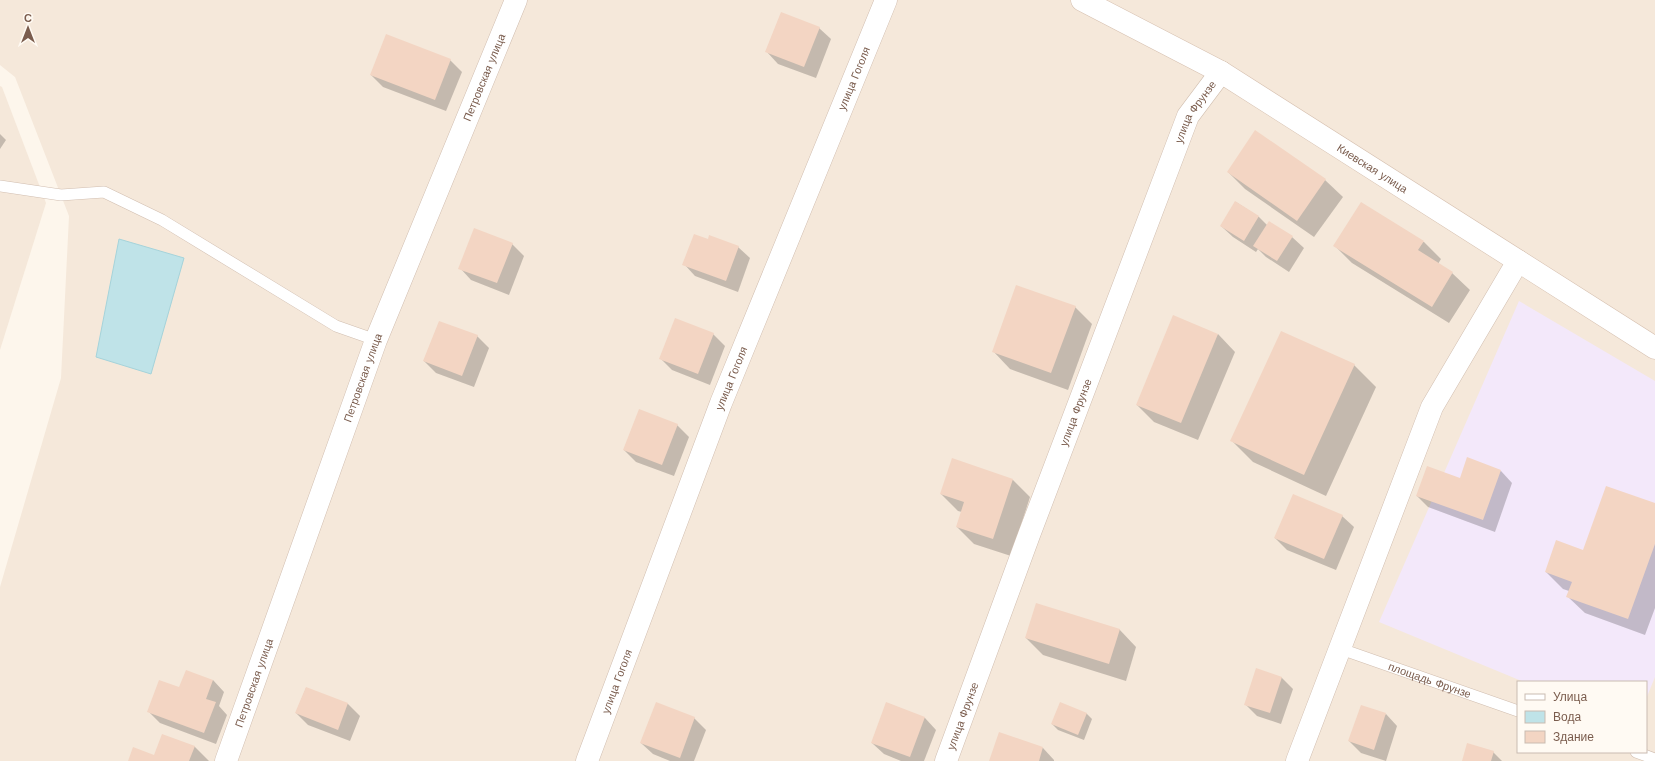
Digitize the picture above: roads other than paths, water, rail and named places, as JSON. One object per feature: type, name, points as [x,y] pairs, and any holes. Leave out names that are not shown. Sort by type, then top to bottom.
[{"type":"street","name":"Петровская улица","points":[[226,761],[376,340],[516,0]]},
{"type":"street","name":"улица Гоголя","points":[[587,761],[721,403],[886,0]]},
{"type":"street","name":"Киевская улица","points":[[1082,0],[1221,72],[1655,348]]},
{"type":"street","name":"улица Фрунзе","points":[[946,761],[1029,535],[1188,116],[1221,72]]},
{"type":"street","points":[[1297,761],[1432,408],[1518,262]]},
{"type":"lane","points":[[0,186],[61,195],[104,192],[162,220],[336,326],[376,340]]},
{"type":"lane","name":"площадь Фрунзе","points":[[1341,649],[1517,711]]},
{"type":"lane","points":[[1639,753],[1655,759]]},
{"type":"water","points":[[119,239],[184,258],[151,374],[96,357]]}]
